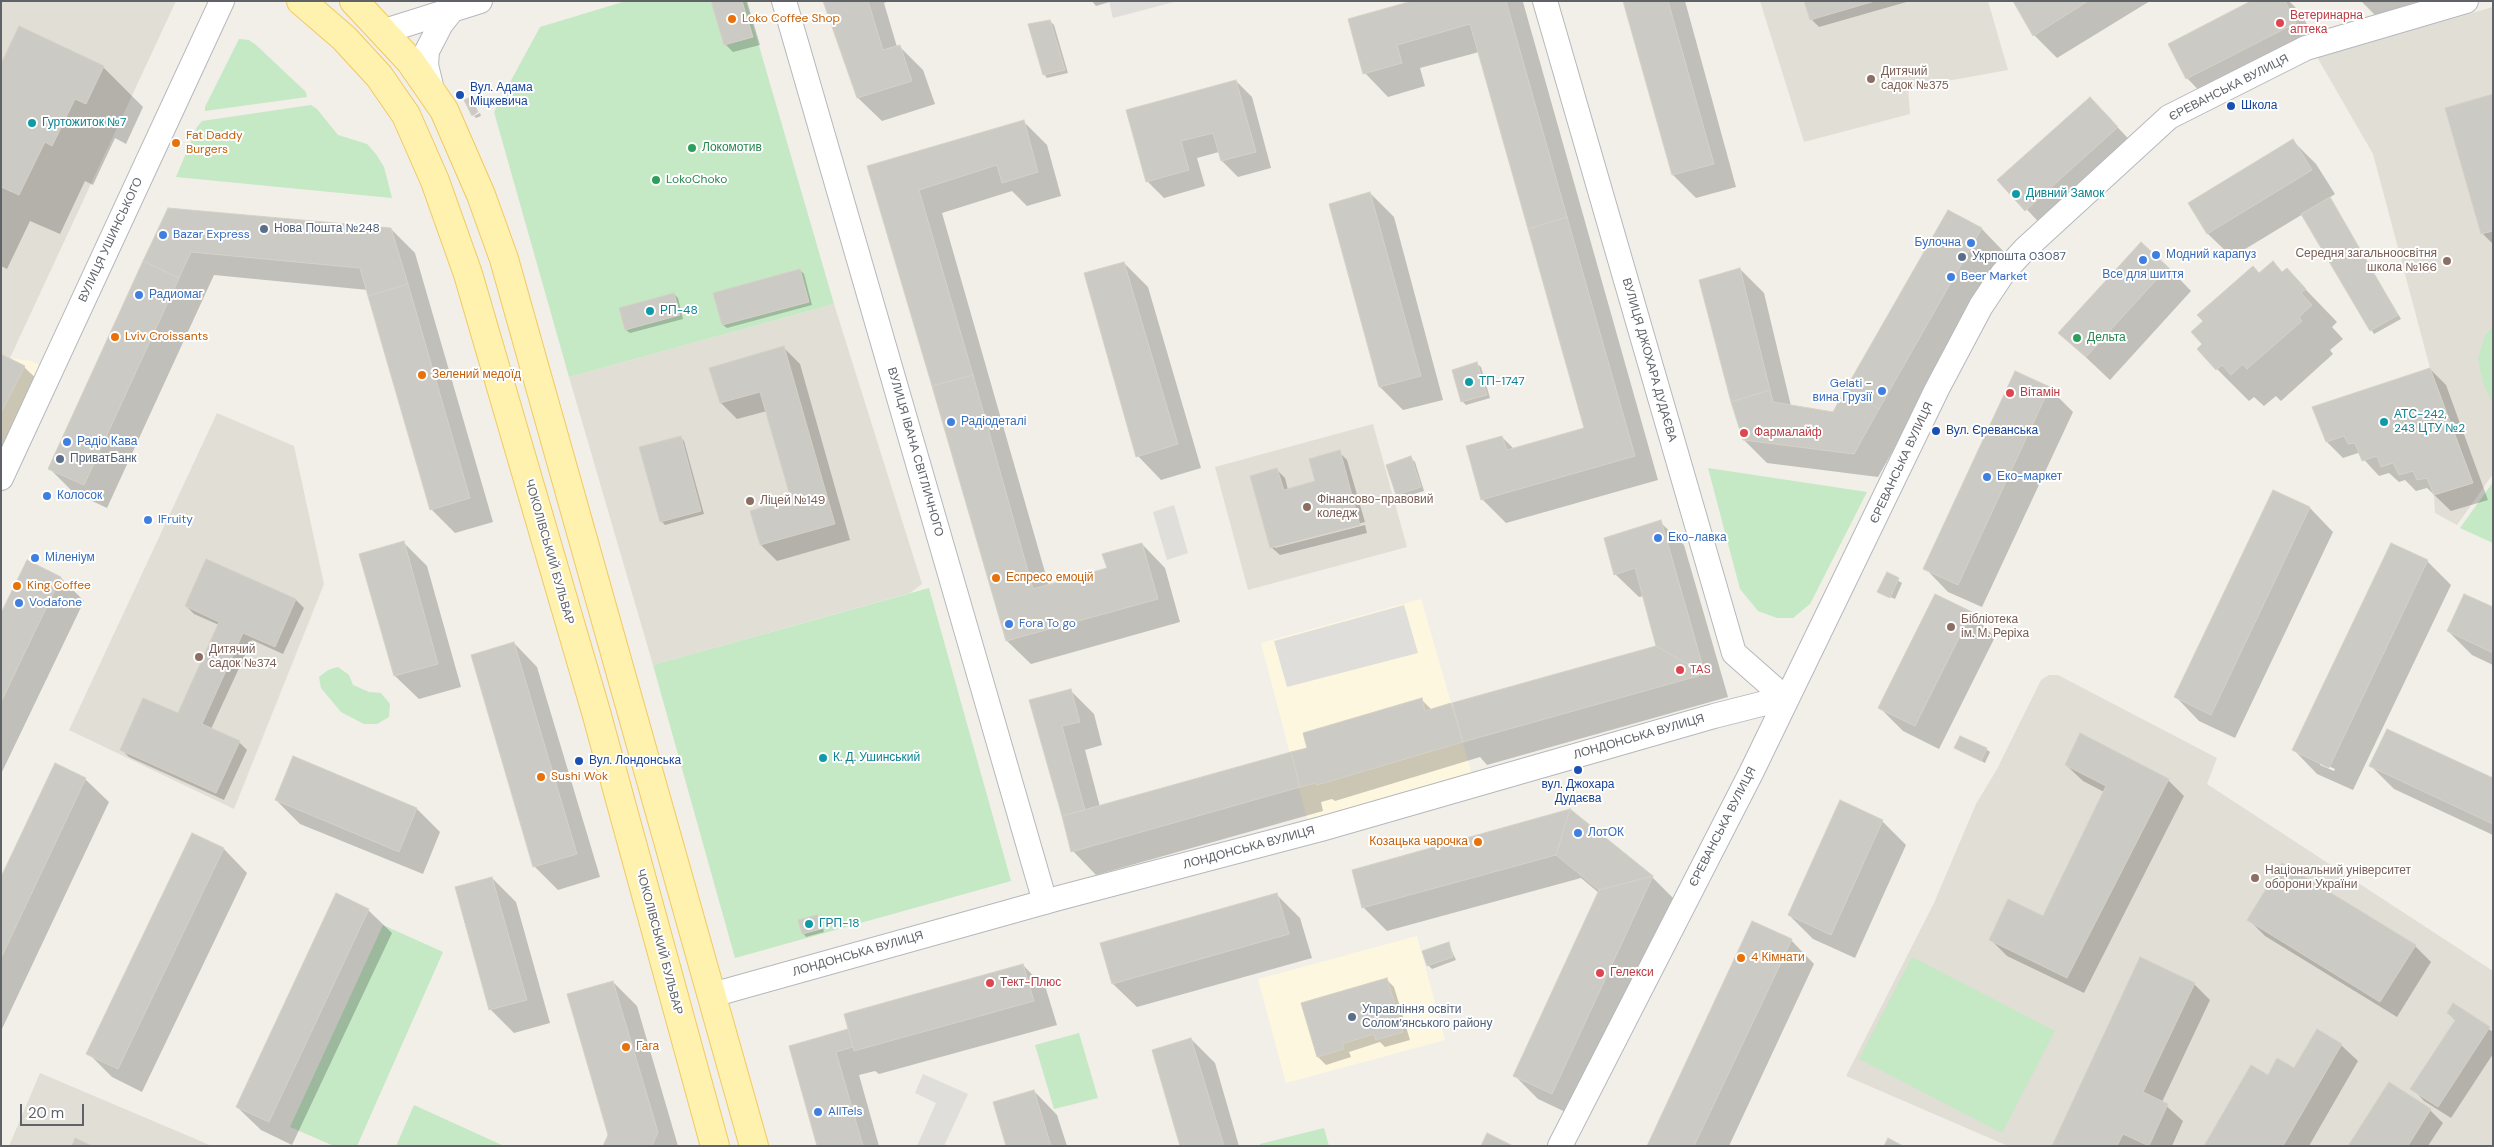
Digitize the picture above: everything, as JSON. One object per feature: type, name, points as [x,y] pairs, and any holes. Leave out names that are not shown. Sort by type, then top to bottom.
[{"type":"main road","name":"ЧОКОЛІВСЬКИЙ БУЛЬВАР","points":[[301,1],[344,38],[379,76],[406,115],[435,181],[468,274],[587,683],[708,1139]]},
{"type":"main road","points":[[354,1],[385,32],[432,90],[444,110],[481,195],[504,259],[754,1146]]},
{"type":"street","name":"ВУЛИЦЯ УШИНСЬКОГО","points":[[1,478],[222,1]]},
{"type":"street","points":[[385,32],[480,1]]},
{"type":"street","name":"ВУЛИЦЯ ІВАНА СВІТЛИЧНОГО","points":[[784,1],[1045,902]]},
{"type":"street","name":"ВУЛИЦЯ ДЖОХАРА ДУДАЄВА","points":[[1544,1],[1734,653],[1785,698]]},
{"type":"street","name":"ЄРЕВАНСЬКА ВУЛИЦЯ","points":[[1560,1146],[1747,779],[1937,389],[1977,314],[2003,273],[2025,249],[2169,117],[2306,48],[2466,1]]},
{"type":"street","points":[[432,90],[426,65],[427,50],[441,24],[452,10]]},
{"type":"street","name":"ЛОНДОНСЬКА ВУЛИЦЯ","points":[[712,995],[1045,902],[1321,829],[1714,716],[1785,698]]},
{"type":"shaded area","points":[[1,1],[176,1],[10,358],[1,354]]},
{"type":"shaded area","points":[[1109,1],[1178,1],[1113,18]]},
{"type":"shaded area","name":"Дитячий садок №375","points":[[1760,1],[1988,1],[2008,70],[1908,88],[1910,114],[1804,142]]},
{"type":"shaded area","name":"Середня загальноосвітня школа №166","points":[[2493,7],[2493,474],[2457,525],[2435,513],[2434,495],[2473,483],[2430,368],[2373,154],[2317,57]]},
{"type":"shaded area","name":"Ліцей №149","points":[[834,304],[922,584],[910,593],[653,665],[569,377]]},
{"type":"shaded area","points":[[1,354],[10,358],[31,361],[46,368],[1,476]]},
{"type":"shaded area","name":"Дитячий садок №374","points":[[217,413],[294,446],[324,584],[234,809],[69,730]]},
{"type":"shaded area","points":[[1373,424],[1407,547],[1248,590],[1215,467]]},
{"type":"shaded area","points":[[1174,505],[1188,553],[1167,560],[1153,512]]},
{"type":"shaded area","points":[[1421,599],[1472,775],[1308,822],[1261,643]]},
{"type":"shaded area","points":[[1404,605],[1418,653],[1287,687],[1274,641]]},
{"type":"shaded area","points":[[2049,675],[2058,675],[2217,758],[2207,784],[2493,971],[2493,1146],[2008,1146],[1846,1076],[1934,903],[1976,804],[1997,769],[2041,680]]},
{"type":"shaded area","points":[[1417,936],[1445,1040],[1286,1083],[1258,979]]},
{"type":"shaded area","points":[[40,1073],[212,1146],[9,1146]]},
{"type":"shaded area","points":[[923,1074],[968,1094],[944,1146],[917,1146],[936,1103],[915,1093]]},
{"type":"green space","name":"LokoChoko","points":[[626,1],[746,1],[834,304],[569,377],[494,112],[540,27]]},
{"type":"green space","points":[[239,39],[249,40],[256,45],[306,92],[307,97],[205,111],[205,107]]},
{"type":"green space","points":[[311,105],[317,109],[338,135],[367,144],[376,154],[384,167],[392,198],[176,177],[197,127],[202,121]]},
{"type":"green space","points":[[2493,327],[2493,404],[2483,383],[2478,359],[2485,335]]},
{"type":"green space","points":[[1708,468],[1867,492],[1810,604],[1793,618],[1777,618],[1758,611],[1740,589]]},
{"type":"green space","points":[[2493,482],[2493,543],[2460,528]]},
{"type":"green space","points":[[929,588],[1011,881],[735,958],[653,665]]},
{"type":"green space","points":[[338,667],[349,675],[353,685],[369,692],[381,693],[390,704],[389,717],[377,724],[364,724],[341,712],[321,688],[319,677],[328,670]]},
{"type":"green space","points":[[383,925],[443,952],[357,1146],[334,1146],[290,1127]]},
{"type":"green space","points":[[1912,957],[2055,1031],[2002,1133],[1859,1059]]},
{"type":"green space","points":[[1079,1033],[1098,1098],[1054,1109],[1035,1045]]},
{"type":"green space","points":[[414,1105],[504,1146],[396,1146]]},
{"type":"green space","points":[[1324,1128],[1329,1146],[1260,1146],[1260,1144]]},
{"type":"building","name":"Loko Coffee Shop","points":[[711,1],[742,1],[753,37],[724,45]]},
{"type":"building","points":[[823,1],[868,1],[883,50],[900,45],[912,81],[857,98]]},
{"type":"building","points":[[1412,1],[1506,1],[1567,217],[1528,229],[1470,24],[1397,45],[1402,63],[1363,74],[1348,19]]},
{"type":"building","points":[[1623,1],[1668,1],[1714,164],[1672,175]]},
{"type":"building","points":[[1804,1],[1875,1],[1810,20]]},
{"type":"building","points":[[2013,1],[2088,1],[2033,36]]},
{"type":"building","points":[[2251,1],[2285,1],[2296,23],[2186,79],[2168,44]]},
{"type":"building","points":[[1050,20],[1065,70],[1043,75],[1028,24]]},
{"type":"building","name":"Гуртожиток №7","points":[[19,26],[104,66],[86,104],[75,99],[52,146],[45,142],[19,195],[1,187],[1,64]]},
{"type":"building","points":[[1236,80],[1256,152],[1221,161],[1213,133],[1181,141],[1189,170],[1146,182],[1126,110]]},
{"type":"building","points":[[2493,94],[2493,231],[2481,234],[2445,108]]},
{"type":"building","points":[[471,97],[478,112],[472,116],[464,100]]},
{"type":"building","points":[[2090,97],[2118,127],[2025,211],[1997,180]]},
{"type":"building","points":[[1024,120],[1038,172],[1002,183],[997,165],[919,190],[973,375],[932,386],[867,166]]},
{"type":"building","points":[[2293,139],[2312,170],[2207,234],[2188,203]]},
{"type":"building","points":[[1370,192],[1421,376],[1379,387],[1329,204]]},
{"type":"building","points":[[2330,197],[2398,315],[2370,331],[2301,214]]},
{"type":"building","points":[[168,208],[391,228],[408,284],[368,296],[360,268],[191,252],[179,278],[143,261]]},
{"type":"building","points":[[1948,210],[1982,228],[1879,409],[1845,390]]},
{"type":"building","points":[[1567,217],[1635,456],[1481,500],[1466,446],[1502,436],[1507,450],[1584,428],[1528,229]]},
{"type":"building","points":[[2141,242],[2168,267],[2086,357],[2058,333]]},
{"type":"building","points":[[143,261],[179,278],[84,485],[48,469]]},
{"type":"building","points":[[2273,261],[2282,272],[2287,268],[2306,289],[2301,293],[2312,305],[2299,317],[2302,321],[2247,369],[2243,364],[2231,375],[2222,365],[2216,370],[2197,349],[2202,344],[2191,332],[2203,321],[2197,315],[2253,266],[2259,273]]},
{"type":"building","points":[[1124,262],[1178,444],[1136,457],[1084,273]]},
{"type":"building","points":[[1740,268],[1770,390],[1731,402],[1699,280]]},
{"type":"building","points":[[800,269],[809,302],[722,325],[713,293]]},
{"type":"building","points":[[408,284],[470,498],[430,510],[368,296]]},
{"type":"building","name":"РП-48","points":[[674,293],[680,315],[625,330],[619,308]]},
{"type":"building","points":[[784,346],[835,524],[760,545],[750,511],[791,499],[760,392],[720,403],[709,368]]},
{"type":"building","points":[[1,354],[25,366],[1,413]]},
{"type":"building","name":"ТП-1747","points":[[1477,362],[1487,395],[1461,402],[1452,370]]},
{"type":"building","name":"АТС-242, 243 ЦТУ №2","points":[[2430,368],[2473,483],[2434,495],[2427,478],[2417,480],[2413,471],[2399,475],[2393,463],[2381,467],[2377,456],[2362,461],[2355,443],[2348,444],[2344,436],[2326,442],[2312,407]]},
{"type":"building","points":[[2015,371],[2050,387],[1958,585],[1923,569]]},
{"type":"building","points":[[973,375],[1033,589],[1107,568],[1102,554],[1142,543],[1158,599],[1006,641],[932,386]]},
{"type":"building","points":[[1770,390],[1773,402],[1833,412],[1845,390],[1879,409],[1854,454],[1743,440],[1731,402]]},
{"type":"building","points":[[681,436],[701,511],[660,522],[639,447]]},
{"type":"building","name":"Фінансово-правовий коледж","points":[[1340,450],[1360,525],[1270,548],[1250,476],[1277,468],[1284,490],[1315,481],[1309,459]]},
{"type":"building","points":[[1411,456],[1421,487],[1396,495],[1386,465]]},
{"type":"building","points":[[2273,490],[2310,507],[2211,715],[2174,697]]},
{"type":"building","points":[[1661,520],[1705,674],[1656,646],[1635,568],[1614,575],[1604,538]]},
{"type":"building","points":[[404,541],[438,664],[394,676],[359,554]]},
{"type":"building","points":[[2391,543],[2428,560],[2329,768],[2292,750]]},
{"type":"building","points":[[206,559],[296,599],[275,647],[243,633],[202,724],[240,741],[216,793],[120,750],[143,698],[178,713],[219,622],[185,606]]},
{"type":"building","points":[[27,560],[61,577],[1,702],[1,613]]},
{"type":"building","points":[[1887,572],[1899,578],[1890,598],[1877,592]]},
{"type":"building","points":[[1935,594],[1972,612],[1915,726],[1878,708]]},
{"type":"building","points":[[2464,594],[2493,607],[2493,653],[2447,631]]},
{"type":"building","points":[[514,642],[577,854],[533,867],[471,655]]},
{"type":"building","points":[[1656,646],[1705,674],[1463,742],[1452,703]]},
{"type":"building","points":[[1071,689],[1080,722],[1062,726],[1085,810],[1062,816],[1029,700]]},
{"type":"building","points":[[1422,698],[1425,711],[1451,703],[1463,742],[1317,785],[1316,783],[1300,787],[1291,752],[1307,748],[1303,733]]},
{"type":"building","points":[[2387,729],[2493,778],[2493,824],[2369,766]]},
{"type":"building","points":[[2080,733],[2169,779],[2067,978],[1989,940],[2008,899],[2043,916],[2106,786],[2065,765]]},
{"type":"building","points":[[1960,736],[1987,748],[1981,761],[1954,748]]},
{"type":"building","points":[[1291,752],[1300,787],[1071,852],[1062,816]]},
{"type":"building","points":[[293,756],[417,808],[399,852],[275,800]]},
{"type":"building","points":[[55,763],[86,778],[1,958],[1,877]]},
{"type":"building","points":[[1840,800],[1883,820],[1831,935],[1788,915]]},
{"type":"building","points":[[1570,809],[1653,876],[1599,890],[1556,855]]},
{"type":"building","points":[[1570,809],[1556,855],[1362,908],[1352,870]]},
{"type":"building","points":[[192,833],[224,848],[118,1069],[86,1054]]},
{"type":"building","points":[[2282,863],[2416,945],[2380,1002],[2247,920]]},
{"type":"building","points":[[1653,876],[1552,1094],[1513,1076],[1599,890]]},
{"type":"building","points":[[492,877],[527,1000],[489,1010],[455,887]]},
{"type":"building","points":[[336,893],[369,909],[269,1122],[236,1107]]},
{"type":"building","points":[[1277,893],[1289,934],[1112,984],[1100,943]]},
{"type":"building","name":"ГРП-18","points":[[817,915],[821,929],[802,934],[798,920]]},
{"type":"building","points":[[1752,921],[1792,939],[1694,1146],[1647,1146]]},
{"type":"building","points":[[1449,942],[1453,957],[1427,966],[1422,951]]},
{"type":"building","points":[[2140,957],[2195,983],[2143,1092],[2168,1104],[2149,1146],[2123,1134],[2117,1146],[2052,1146]]},
{"type":"building","points":[[1023,964],[1034,1001],[854,1051],[844,1014]]},
{"type":"building","name":"Управління освіти Солом’янського району","points":[[1387,978],[1403,1032],[1376,1040],[1374,1034],[1342,1044],[1344,1049],[1317,1057],[1301,1003]]},
{"type":"building","points":[[613,981],[658,1132],[652,1146],[603,1146],[608,1135],[567,994]]},
{"type":"building","points":[[2453,1003],[2490,1027],[2438,1107],[2410,1089],[2456,1019],[2447,1013]]},
{"type":"building","points":[[848,1029],[853,1047],[836,1052],[863,1146],[817,1146],[789,1046]]},
{"type":"building","points":[[2317,1029],[2342,1044],[2283,1146],[2204,1146],[2251,1065],[2268,1075],[2277,1058],[2294,1068]]},
{"type":"building","points":[[1191,1038],[1224,1146],[1180,1146],[1152,1050]]},
{"type":"building","points":[[2389,1082],[2431,1109],[2408,1146],[2348,1146]]},
{"type":"building","points":[[1034,1090],[1051,1146],[1006,1146],[993,1102]]},
{"type":"building","points":[[1487,1133],[1513,1146],[1481,1146]]},
{"type":"building","points":[[75,1138],[92,1146],[72,1146]]},
{"type":"building","points":[[1888,1138],[1903,1146],[1884,1146]]},
{"type":"place","name":"Loko Coffee Shop","points":[[732,19]]},
{"type":"place","name":"Ветеринарна аптека","points":[[2280,23]]},
{"type":"place","name":"Дитячий садок №375","points":[[1871,79]]},
{"type":"place","name":"Вул. Адама Міцкевича","points":[[460,95]]},
{"type":"place","name":"Школа","points":[[2231,106]]},
{"type":"place","name":"Гуртожиток №7","points":[[32,123]]},
{"type":"place","name":"Fat Daddy Burgers","points":[[176,143]]},
{"type":"place","name":"Локомотив","points":[[692,148]]},
{"type":"place","name":"LokoChoko","points":[[656,180]]},
{"type":"place","name":"Дивний Замок","points":[[2016,194]]},
{"type":"place","name":"Нова Пошта №248","points":[[264,229]]},
{"type":"place","name":"Bazar Express","points":[[163,235]]},
{"type":"place","name":"Булочна","points":[[1971,243]]},
{"type":"place","name":"Модний карапуз","points":[[2156,255]]},
{"type":"place","name":"Укрпошта 03087","points":[[1962,257]]},
{"type":"place","name":"Все для шиття","points":[[2143,260]]},
{"type":"place","name":"Середня загальноосвітня школа №166","points":[[2447,261]]},
{"type":"place","name":"Beer Market","points":[[1951,277]]},
{"type":"place","name":"Радиомаг","points":[[139,295]]},
{"type":"place","name":"РП-48","points":[[650,311]]},
{"type":"place","name":"Lviv Croissants","points":[[115,337]]},
{"type":"place","name":"Дельта","points":[[2077,338]]},
{"type":"place","name":"Зелений медоїд","points":[[422,375]]},
{"type":"place","name":"ТП-1747","points":[[1469,382]]},
{"type":"place","name":"Gelati - вина Грузії","points":[[1882,391]]},
{"type":"place","name":"Вітамін","points":[[2010,393]]},
{"type":"place","name":"Радіодеталі","points":[[951,422]]},
{"type":"place","name":"АТС-242, 243 ЦТУ №2","points":[[2384,422]]},
{"type":"place","name":"Вул. Єреванська","points":[[1936,431]]},
{"type":"place","name":"Фармалайф","points":[[1744,433]]},
{"type":"place","name":"Радіо Кава","points":[[67,442]]},
{"type":"place","name":"ПриватБанк","points":[[60,459]]},
{"type":"place","name":"Еко-маркет","points":[[1987,477]]},
{"type":"place","name":"Колосок","points":[[47,496]]},
{"type":"place","name":"Ліцей №149","points":[[750,501]]},
{"type":"place","name":"Фінансово-правовий коледж","points":[[1307,507]]},
{"type":"place","name":"IFruity","points":[[148,520]]},
{"type":"place","name":"Еко-лавка","points":[[1658,538]]},
{"type":"place","name":"Міленіум","points":[[35,558]]},
{"type":"place","name":"Еспресо емоцій","points":[[996,578]]},
{"type":"place","name":"King Coffee","points":[[17,586]]},
{"type":"place","name":"Vodafone","points":[[19,603]]},
{"type":"place","name":"Fora To go","points":[[1009,624]]},
{"type":"place","name":"Бібліотека ім. М. Реріха","points":[[1951,627]]},
{"type":"place","name":"Дитячий садок №374","points":[[199,657]]},
{"type":"place","name":"TAS","points":[[1680,670]]},
{"type":"place","name":"К. Д. Ушинський","points":[[823,758]]},
{"type":"place","name":"Вул. Лондонська","points":[[579,761]]},
{"type":"place","name":"вул. Джохара Дудаєва","points":[[1578,770]]},
{"type":"place","name":"Sushi Wok","points":[[541,777]]},
{"type":"place","name":"ЛотОК","points":[[1578,833]]},
{"type":"place","name":"Козацька чарочка","points":[[1478,842]]},
{"type":"place","name":"Національний університет оборони України","points":[[2255,878]]},
{"type":"place","name":"ГРП-18","points":[[809,924]]},
{"type":"place","name":"4 Кімнати","points":[[1741,958]]},
{"type":"place","name":"Гелекси","points":[[1600,973]]},
{"type":"place","name":"Тект-Плюс","points":[[990,983]]},
{"type":"place","name":"Управління освіти Солом’янського району","points":[[1352,1017]]},
{"type":"place","name":"Гага","points":[[626,1047]]},
{"type":"place","name":"AllTels","points":[[818,1112]]}]
